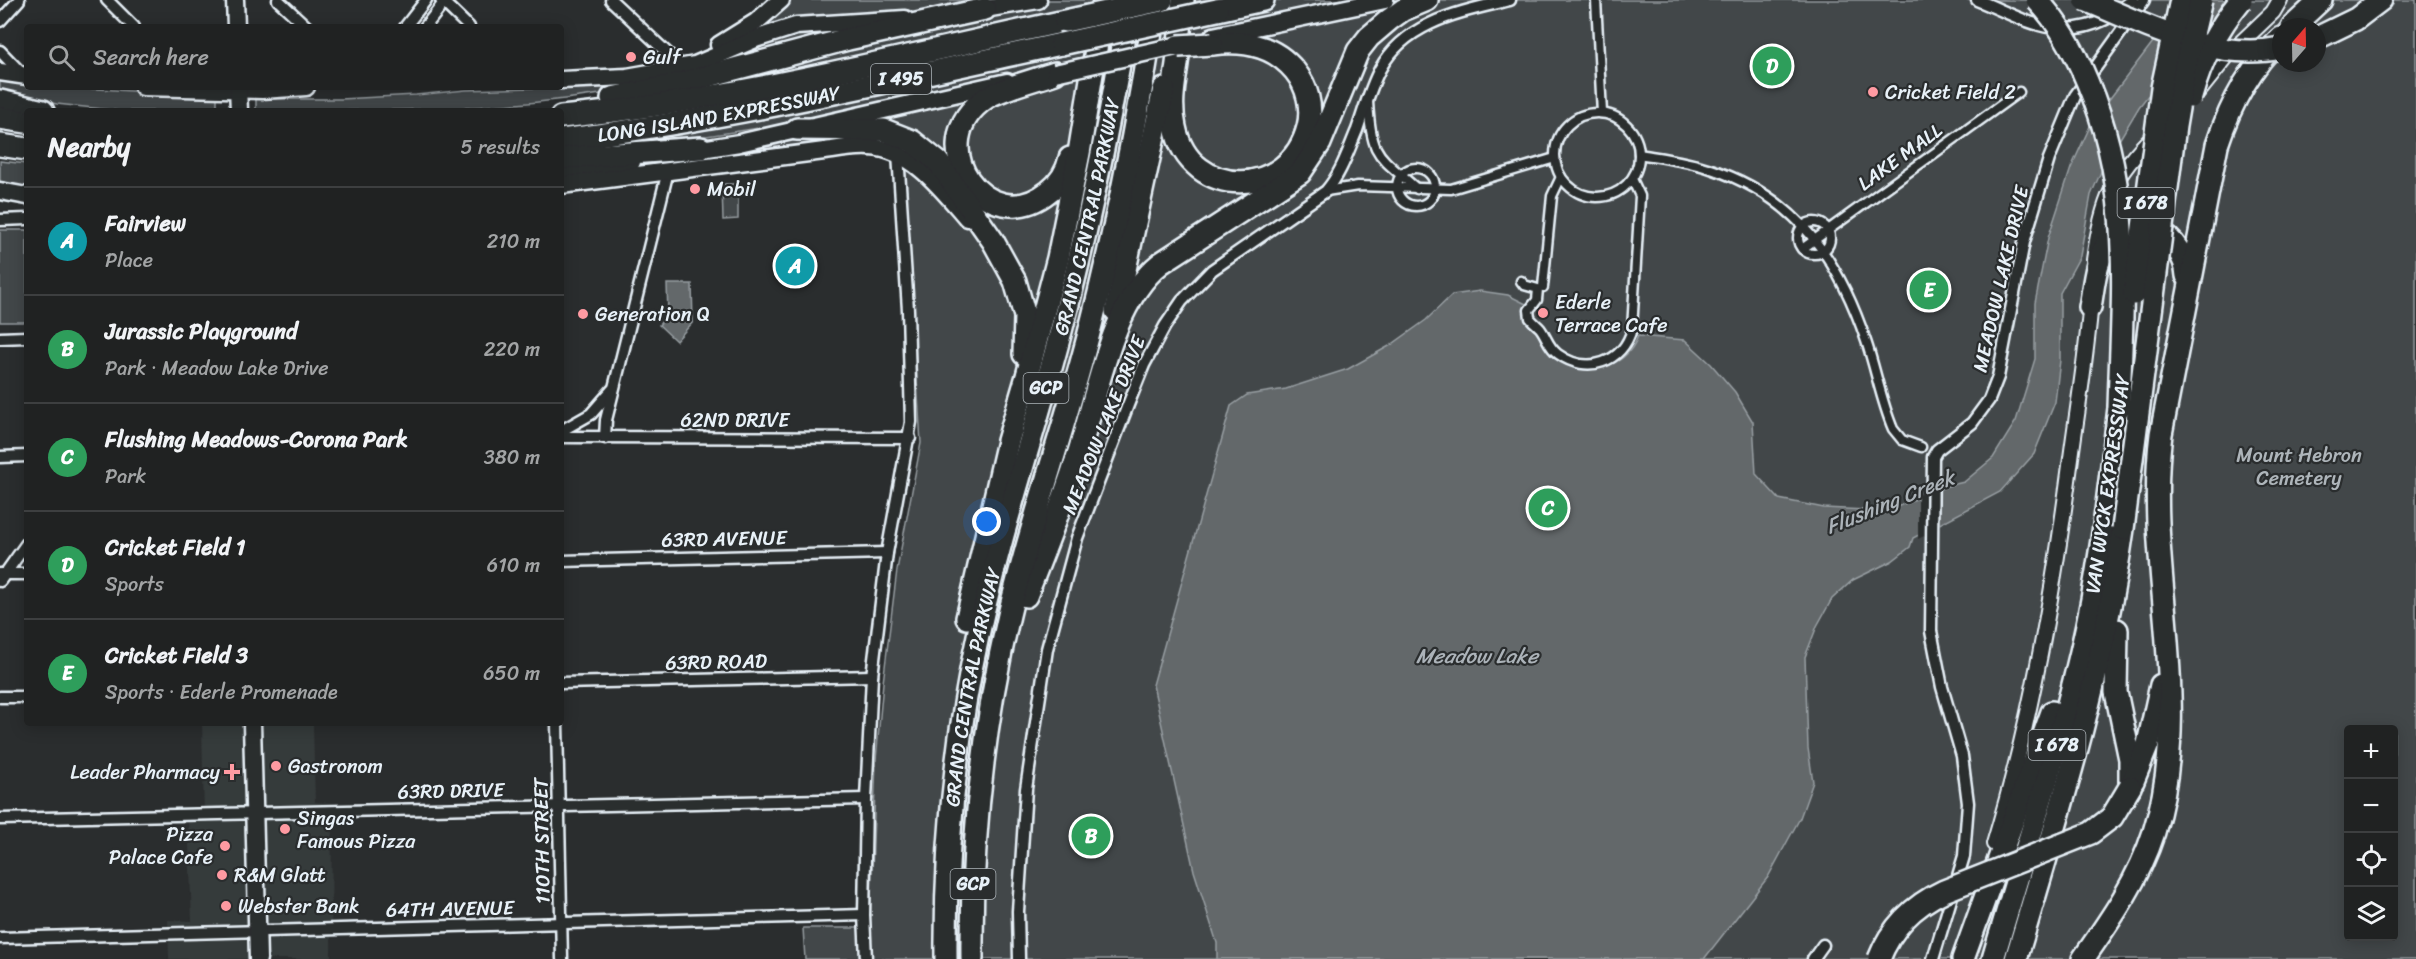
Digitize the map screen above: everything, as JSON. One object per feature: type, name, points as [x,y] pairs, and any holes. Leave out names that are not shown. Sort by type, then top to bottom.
[{"type":"highway","points":[[955,773],[961,651],[982,547],[1008,441],[1052,283],[1079,153],[1104,0]]},
{"type":"highway","name":"GRAND CENTRAL PARKWAY","points":[[946,959],[947,883],[955,773],[965,701],[979,630],[1080,255],[1105,140],[1130,0]]},
{"type":"highway","name":"GRAND CENTRAL PARKWAY","points":[[972,959],[978,813],[998,670],[1018,581],[1073,390],[1105,266],[1130,150],[1156,0]]},
{"type":"highway","name":"LONG ISLAND EXPRESSWAY","points":[[564,117],[642,107],[750,89],[1162,0]]},
{"type":"highway","points":[[1106,360],[1184,0]]},
{"type":"highway","name":"LONG ISLAND EXPRESSWAY","points":[[564,140],[731,114],[1263,0]]},
{"type":"highway","points":[[998,670],[1067,487],[1106,360],[1126,306],[1148,274],[1300,173],[1320,143],[1358,51],[1375,31],[1402,10],[1427,0]]},
{"type":"highway","points":[[2037,0],[2064,35],[2084,73],[2103,122],[2115,172],[2123,246],[2119,408]]},
{"type":"highway","points":[[2085,0],[2201,45],[2245,51],[2272,43]]},
{"type":"highway","name":"VAN WYCK EXPRESSWAY","points":[[2016,959],[2067,788],[2089,707],[2107,627],[2119,408],[2158,111],[2166,63],[2181,0]]},
{"type":"highway","name":"VAN WYCK EXPRESSWAY","points":[[1993,959],[2069,702],[2087,623],[2113,528],[2181,91],[2201,0]]},
{"type":"highway","points":[[2168,184],[2203,60],[2220,29],[2241,0]]},
{"type":"highway","points":[[2289,18],[2297,0]]},
{"type":"highway","points":[[2301,18],[2320,0]]},
{"type":"highway","points":[[2326,34],[2356,19],[2381,0]]},
{"type":"highway","points":[[564,110],[674,85],[848,39],[985,9]]},
{"type":"highway","points":[[1178,46],[1213,40],[1233,42],[1263,48],[1286,62],[1303,84],[1309,102],[1309,120],[1302,144],[1288,164],[1267,177],[1241,182],[1215,177],[1200,168],[1182,148],[1175,129],[1172,107],[1180,22]]},
{"type":"highway","points":[[2083,959],[2131,885],[2151,841],[2162,801],[2169,764],[2171,727],[2158,532],[2157,470],[2162,423],[2213,160],[2221,132],[2241,89],[2256,66],[2272,49]]},
{"type":"highway","points":[[1055,73],[994,94],[973,109],[962,125],[957,143],[962,170],[974,187],[990,199],[1009,204],[1027,203],[1043,196],[1056,185],[1069,163],[1090,79]]},
{"type":"highway","points":[[0,101],[30,108]]},
{"type":"highway","points":[[0,118],[24,122]]},
{"type":"highway","points":[[796,129],[873,129],[902,136],[922,148],[952,179],[993,241],[1015,281],[1023,305],[1026,336],[1008,441]]},
{"type":"highway","points":[[0,145],[24,149]]},
{"type":"highway","points":[[564,158],[701,148]]},
{"type":"highway","points":[[2090,307],[2099,262],[2109,241],[2120,230],[2145,227],[2170,238],[2185,260],[2187,278],[2183,312]]},
{"type":"highway","points":[[2113,528],[2115,678],[2118,708],[2130,759],[2130,787]]},
{"type":"highway","points":[[1962,959],[2047,729],[2113,528]]},
{"type":"highway","points":[[1879,959],[1889,938],[1901,922],[1925,901],[1944,891],[2091,833],[2112,817],[2123,802],[2148,744],[2158,706],[2164,661],[2165,625]]},
{"type":"main road","points":[[235,0],[236,24]]},
{"type":"main road","points":[[564,80],[627,77],[695,65],[758,38],[796,26],[897,20],[1038,0]]},
{"type":"main road","points":[[1213,40],[1385,0]]},
{"type":"main road","points":[[661,72],[726,42],[779,1]]},
{"type":"main road","points":[[564,170],[650,160],[1178,46]]},
{"type":"main road","points":[[0,72],[24,76]]},
{"type":"main road","points":[[238,90],[238,108]]},
{"type":"main road","points":[[564,185],[849,148],[879,148],[898,154],[917,166],[947,195],[1015,281]]},
{"type":"main road","points":[[0,191],[24,195]]},
{"type":"main road","points":[[252,726],[258,959]]},
{"type":"street","points":[[0,21],[19,0]]},
{"type":"street","points":[[107,0],[131,24]]},
{"type":"street","points":[[278,0],[304,24]]},
{"type":"street","points":[[407,24],[426,0]]},
{"type":"street","points":[[611,0],[679,64]]},
{"type":"street","name":"MEADOW LAKE DRIVE","points":[[1019,959],[1018,911],[1026,789],[1047,649],[1077,538],[1144,365],[1165,326],[1182,301],[1212,270],[1326,191],[1333,183],[1343,164],[1380,70],[1401,41],[1420,27],[1440,19],[1510,0]]},
{"type":"street","points":[[1596,0],[1602,113]]},
{"type":"street","points":[[1977,0],[2042,26],[2060,30],[2072,29],[2106,18],[2133,0]]},
{"type":"street","name":"MEADOW LAKE DRIVE","points":[[1934,959],[1964,856],[1968,803],[1962,756],[1942,687],[1931,631],[1933,457],[1937,450],[1972,423],[1989,400],[1998,378],[2024,242],[2049,159],[2075,96],[2144,0]]},
{"type":"street","points":[[1962,959],[2013,777],[2038,669],[2060,543],[2097,234],[2104,205],[2114,182],[2141,148],[2196,95],[2228,55],[2273,12],[2280,0]]},
{"type":"street","points":[[427,24],[444,1],[466,24]]},
{"type":"street","points":[[2072,29],[2094,70]]},
{"type":"street","points":[[0,51],[24,75]]},
{"type":"street","name":"LAKE MALL","points":[[1802,249],[2019,92]]},
{"type":"street","points":[[1368,100],[1370,131],[1375,149],[1386,163],[1418,189]]},
{"type":"street","points":[[1602,113],[1613,116],[1632,131],[1640,154],[1638,167],[1632,179],[1612,195],[1587,196],[1576,191],[1561,177],[1555,159],[1556,145],[1568,124],[1578,117],[1602,113]]},
{"type":"street","points":[[866,959],[864,915],[866,799],[872,676],[887,553],[910,438],[908,310],[898,154]]},
{"type":"street","points":[[1640,154],[1710,168],[1735,178],[1762,193],[1804,225],[1840,276],[1854,307],[1893,429],[1902,440],[1921,447]]},
{"type":"street","points":[[1326,191],[1358,186],[1451,189],[1555,159]]},
{"type":"street","points":[[1409,169],[1422,169],[1432,177],[1435,189],[1429,201],[1416,206],[1401,199],[1397,188],[1401,175],[1409,169]]},
{"type":"street","points":[[605,438],[606,420],[668,171]]},
{"type":"street","points":[[1543,287],[1552,195],[1561,177]]},
{"type":"street","points":[[1521,281],[1524,285],[1538,290],[1537,300],[1529,310],[1530,318],[1560,356],[1569,361],[1590,365],[1617,356],[1628,342],[1632,329],[1640,196],[1632,179]]},
{"type":"street","points":[[0,220],[24,219]]},
{"type":"street","points":[[1814,221],[1828,229],[1831,239],[1824,251],[1812,254],[1802,249],[1798,234],[1804,225],[1814,221]]},
{"type":"street","points":[[0,338],[24,337]]},
{"type":"street","points":[[564,429],[591,414],[614,388]]},
{"type":"street","name":"62ND DRIVE","points":[[564,437],[910,438]]},
{"type":"street","points":[[0,457],[24,456]]},
{"type":"street","points":[[2,577],[24,547]]},
{"type":"street","name":"63RD AVENUE","points":[[564,561],[887,553]]},
{"type":"street","points":[[2,577],[24,574]]},
{"type":"street","name":"63RD ROAD","points":[[564,683],[872,676]]},
{"type":"street","points":[[0,697],[24,696]]},
{"type":"street","name":"110TH STREET","points":[[557,726],[562,959]]},
{"type":"street","name":"63RD DRIVE","points":[[0,819],[866,799]]},
{"type":"street","name":"64TH AVENUE","points":[[0,938],[864,915]]},
{"type":"street","points":[[1813,959],[1823,945]]},
{"type":"shaded area","points":[[202,726],[313,726],[315,802],[332,803],[331,959],[169,959],[168,920],[192,921],[188,820],[204,820]]},
{"type":"green space","name":"Mount Hebron Cemetery","points":[[788,0],[2416,0],[2416,959],[805,959],[803,928],[870,928],[876,760],[883,683],[897,570],[921,443],[903,156],[832,150],[762,159],[758,128],[667,142],[616,145],[757,118],[748,54],[645,86],[584,97],[460,108],[256,108],[256,99],[341,99],[466,90],[564,90],[564,87],[675,75],[746,33]]},
{"type":"green space","points":[[0,78],[24,82],[24,90],[114,90],[214,96],[217,99],[217,108],[94,108],[57,104],[0,92]]},
{"type":"green space","points":[[0,161],[24,164],[24,186],[0,182]]},
{"type":"green space","points":[[722,184],[738,184],[738,219],[723,220]]},
{"type":"green space","points":[[0,230],[24,230],[24,322],[0,322]]},
{"type":"water","name":"Meadow Lake","points":[[2185,0],[2236,0],[2182,52],[2139,107],[2103,167],[2091,195],[2080,256],[2060,293],[2060,360],[2055,402],[2034,454],[2000,492],[1913,538],[1910,547],[1892,561],[1853,580],[1832,599],[1817,626],[1805,657],[1808,748],[1813,782],[1800,818],[1768,877],[1704,959],[1217,959],[1217,943],[1194,871],[1153,685],[1231,406],[1247,395],[1286,389],[1348,369],[1391,345],[1426,320],[1452,295],[1480,291],[1508,295],[1528,305],[1528,318],[1547,350],[1564,363],[1576,368],[1601,368],[1613,364],[1632,348],[1638,336],[1685,340],[1711,364],[1735,392],[1753,422],[1756,474],[1779,499],[1824,508],[1887,511],[1947,486],[1964,482],[1993,458],[2016,421],[2035,359],[2035,303],[2048,238],[2071,168],[2092,122]]},
{"type":"water","points":[[667,284],[692,284],[693,322],[676,341],[659,325],[668,314]]},
{"type":"pier","points":[[1939,486],[1940,528],[1918,539],[1918,495]]},
{"type":"place","name":"Gulf","points":[[631,57]]},
{"type":"place","name":"Cricket Field 1","points":[[1772,66]]},
{"type":"place","name":"Cricket Field 2","points":[[1873,92]]},
{"type":"place","name":"Mobil","points":[[695,189]]},
{"type":"place","name":"Fairview","points":[[795,266]]},
{"type":"place","name":"Cricket Field 3","points":[[1929,290]]},
{"type":"place","name":"Ederle Terrace Cafe","points":[[1543,313]]},
{"type":"place","name":"Generation Q","points":[[583,314]]},
{"type":"place","name":"Flushing Meadows-Corona Park","points":[[1548,508]]},
{"type":"place","name":"Gastronom","points":[[276,766]]},
{"type":"place","name":"Leader Pharmacy","points":[[232,772]]},
{"type":"place","name":"Singas Famous Pizza","points":[[285,829]]},
{"type":"place","name":"Jurassic Playground","points":[[1091,836]]},
{"type":"place","name":"Pizza Palace Cafe","points":[[225,846]]},
{"type":"place","name":"R&M Glatt","points":[[222,875]]},
{"type":"place","name":"Webster Bank","points":[[226,906]]},
{"type":"water label","name":"Flushing Creek","points":[[1890,502]]}]
